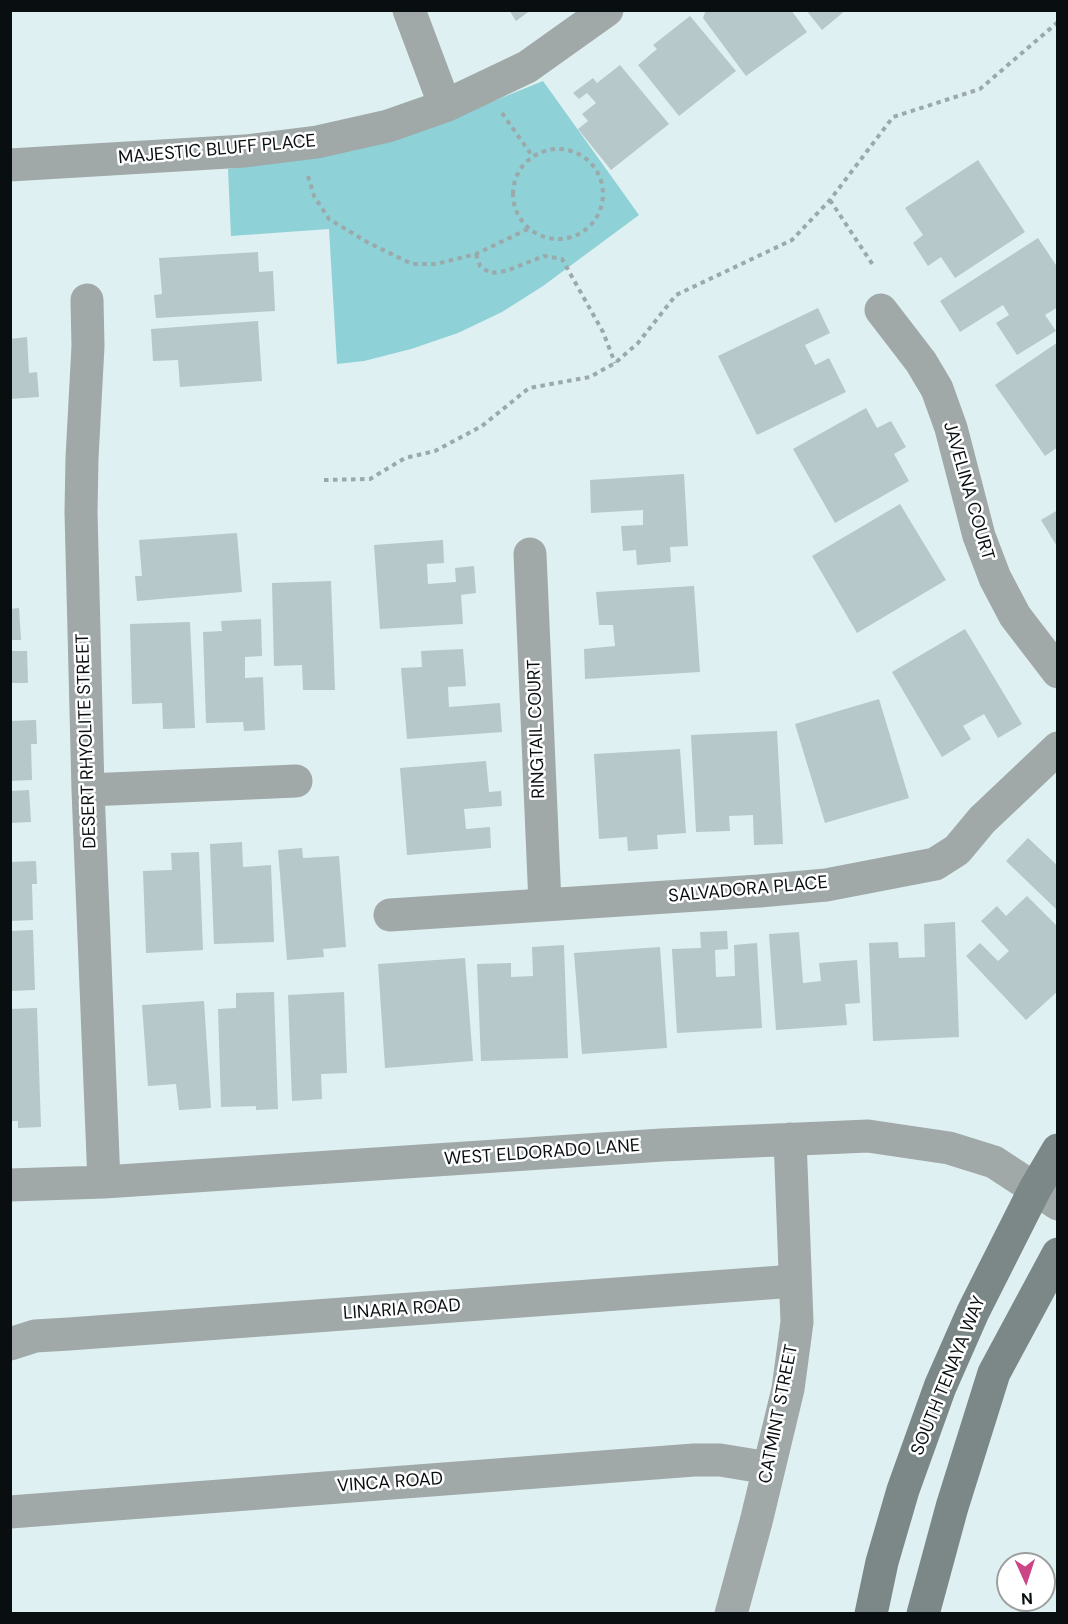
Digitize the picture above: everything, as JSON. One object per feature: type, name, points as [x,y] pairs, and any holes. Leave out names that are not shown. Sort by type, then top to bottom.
[{"type":"street","points":[[409,10],[445,106]]},
{"type":"street","name":"MAJESTIC BLUFF PLACE","points":[[10,165],[245,151],[317,142],[388,126],[445,106],[527,67],[607,10]]},
{"type":"street","name":"DESERT RHYOLITE STREET","points":[[87,300],[88,346],[81,512],[88,790],[104,1182]]},
{"type":"street","name":"JAVELINA COURT","points":[[881,310],[921,362],[937,389],[951,428],[979,536],[994,578],[1015,616],[1058,672]]},
{"type":"street","name":"RINGTAIL COURT","points":[[530,554],[545,904]]},
{"type":"street","name":"SALVADORA PLACE","points":[[390,915],[826,885],[935,864],[957,850],[981,820],[1058,748]]},
{"type":"street","points":[[88,790],[296,781]]},
{"type":"street","name":"WEST ELDORADO LANE","points":[[10,1185],[104,1182],[662,1145],[868,1136],[949,1148],[994,1162],[1046,1196]]},
{"type":"street","name":"CATMINT STREET","points":[[731,1614],[788,1389],[796,1322],[790,1139]]},
{"type":"street","name":"SOUTH TENAYA WAY","points":[[871,1614],[882,1562],[903,1490],[940,1387],[973,1312],[1046,1196],[1058,1150]]},
{"type":"street","points":[[923,1614],[952,1507],[994,1373],[1058,1254]]},
{"type":"street","name":"LINARIA ROAD","points":[[10,1344],[35,1336],[795,1281]]},
{"type":"street","name":"VINCA ROAD","points":[[10,1512],[694,1460],[720,1460],[769,1468]]},
{"type":"path","points":[[324,480],[370,479],[405,458],[435,451],[482,426],[529,388],[590,377],[615,363],[638,343],[676,295],[792,240],[830,201],[893,117],[981,89],[1058,22]]},
{"type":"path","points":[[498,108],[532,157]]},
{"type":"path","points":[[556,148],[584,157],[594,167],[601,180],[603,195],[601,209],[594,222],[583,231],[570,238],[542,237],[528,229],[518,217],[513,202],[513,187],[518,172],[532,157],[556,148]]},
{"type":"path","points":[[307,172],[314,196],[329,219],[367,242],[412,264],[436,264],[476,254],[528,229]]},
{"type":"path","points":[[830,201],[873,265]]},
{"type":"path","points":[[476,254],[480,266],[490,273],[506,271],[544,256],[562,259],[603,332],[615,363]]},
{"type":"shaded area","points":[[543,81],[639,215],[543,286],[502,312],[458,333],[411,349],[364,361],[337,364],[329,229],[231,236],[228,169],[336,151],[442,122]]},
{"type":"building","points":[[509,10],[531,10],[516,21]]},
{"type":"building","points":[[706,10],[791,10],[807,32],[746,76],[703,18]]},
{"type":"building","points":[[806,10],[846,10],[822,30]]},
{"type":"building","points":[[690,16],[736,71],[679,116],[638,65],[657,49],[653,45]]},
{"type":"building","points":[[620,65],[669,124],[611,170],[578,129],[588,121],[582,114],[596,103],[587,93],[579,99],[573,93],[593,78],[597,83]]},
{"type":"building","points":[[978,160],[1025,232],[955,278],[941,257],[928,266],[913,243],[923,235],[905,208]]},
{"type":"building","points":[[1038,238],[1058,268],[1058,307],[1045,315],[1056,331],[1017,355],[996,323],[1009,315],[1003,305],[960,332],[940,301]]},
{"type":"building","points":[[258,252],[259,272],[273,271],[275,311],[156,318],[154,295],[162,294],[159,258]]},
{"type":"building","points":[[818,308],[830,333],[805,345],[815,365],[829,358],[846,392],[757,435],[718,356]]},
{"type":"building","points":[[258,321],[262,381],[180,387],[178,360],[153,361],[151,329]]},
{"type":"building","points":[[27,337],[29,373],[37,372],[39,397],[10,399],[10,339]]},
{"type":"building","points":[[1058,342],[1058,447],[1045,456],[995,385]]},
{"type":"building","points":[[866,408],[877,428],[891,421],[906,447],[894,454],[909,481],[835,523],[793,449]]},
{"type":"building","points":[[684,474],[688,546],[670,547],[671,562],[637,565],[636,550],[623,551],[621,526],[643,525],[643,510],[591,513],[590,480]]},
{"type":"building","points":[[900,504],[946,580],[857,633],[812,556]]},
{"type":"building","points":[[1058,510],[1058,548],[1041,520]]},
{"type":"building","points":[[237,533],[242,592],[137,601],[135,576],[142,576],[139,540]]},
{"type":"building","points":[[443,540],[444,563],[427,564],[428,584],[456,582],[455,568],[474,566],[476,593],[461,595],[463,624],[380,629],[374,545]]},
{"type":"building","points":[[331,581],[335,690],[303,690],[302,665],[274,666],[272,583]]},
{"type":"building","points":[[694,586],[700,672],[585,679],[584,649],[615,646],[613,625],[599,625],[596,592]]},
{"type":"building","points":[[19,608],[21,640],[10,640],[10,609]]},
{"type":"building","points":[[261,619],[262,656],[245,657],[245,678],[263,677],[265,730],[244,731],[243,722],[206,723],[203,632],[222,631],[221,621]]},
{"type":"building","points":[[190,622],[195,728],[163,729],[162,703],[132,704],[130,624]]},
{"type":"building","points":[[965,629],[1022,724],[998,738],[984,714],[963,726],[971,739],[942,757],[892,672]]},
{"type":"building","points":[[463,649],[466,686],[448,687],[449,707],[500,703],[502,732],[407,739],[401,668],[422,667],[421,651]]},
{"type":"building","points":[[10,651],[27,651],[28,683],[10,683]]},
{"type":"building","points":[[879,699],[909,798],[825,823],[795,724]]},
{"type":"building","points":[[36,720],[37,744],[31,744],[32,780],[10,781],[10,721]]},
{"type":"building","points":[[777,731],[783,844],[754,845],[753,815],[729,816],[730,831],[696,832],[691,735]]},
{"type":"building","points":[[680,749],[686,833],[657,835],[658,849],[628,851],[627,837],[599,839],[594,754]]},
{"type":"building","points":[[486,761],[489,792],[501,791],[502,806],[464,809],[466,829],[490,827],[491,848],[407,855],[400,768]]},
{"type":"building","points":[[29,790],[31,822],[10,823],[10,791]]},
{"type":"building","points":[[1028,838],[1058,866],[1058,911],[1006,861]]},
{"type":"building","points":[[242,842],[243,867],[271,865],[274,942],[214,944],[210,844]]},
{"type":"building","points":[[302,848],[303,858],[339,856],[346,947],[323,949],[324,957],[287,960],[278,850]]},
{"type":"building","points":[[199,852],[203,950],[146,953],[143,871],[172,870],[171,853]]},
{"type":"building","points":[[36,861],[37,884],[32,884],[33,920],[10,921],[10,862]]},
{"type":"building","points":[[1027,896],[1058,927],[1058,991],[1026,1020],[966,956],[980,943],[998,961],[1009,951],[981,921],[997,906],[1006,916]]},
{"type":"building","points":[[955,922],[959,1037],[873,1041],[869,943],[898,942],[899,958],[925,957],[924,924]]},
{"type":"building","points":[[33,930],[35,990],[10,991],[10,931]]},
{"type":"building","points":[[727,931],[728,949],[715,950],[716,977],[735,976],[734,945],[757,943],[762,1028],[677,1033],[672,949],[701,948],[700,932]]},
{"type":"building","points":[[799,932],[803,983],[821,981],[819,963],[857,960],[860,1003],[845,1004],[847,1025],[776,1030],[769,934]]},
{"type":"building","points":[[564,945],[568,1058],[481,1061],[477,964],[511,963],[511,977],[533,976],[532,947]]},
{"type":"building","points":[[660,947],[667,1048],[582,1054],[574,953]]},
{"type":"building","points":[[465,958],[473,1061],[385,1068],[378,964]]},
{"type":"building","points":[[274,992],[278,1109],[256,1110],[256,1106],[221,1107],[218,1009],[236,1008],[236,993]]},
{"type":"building","points":[[344,992],[347,1073],[321,1074],[322,1099],[292,1101],[288,995]]},
{"type":"building","points":[[204,1001],[211,1108],[179,1110],[176,1084],[148,1086],[142,1005]]},
{"type":"building","points":[[37,1008],[41,1127],[18,1128],[18,1121],[10,1121],[10,1009]]}]
